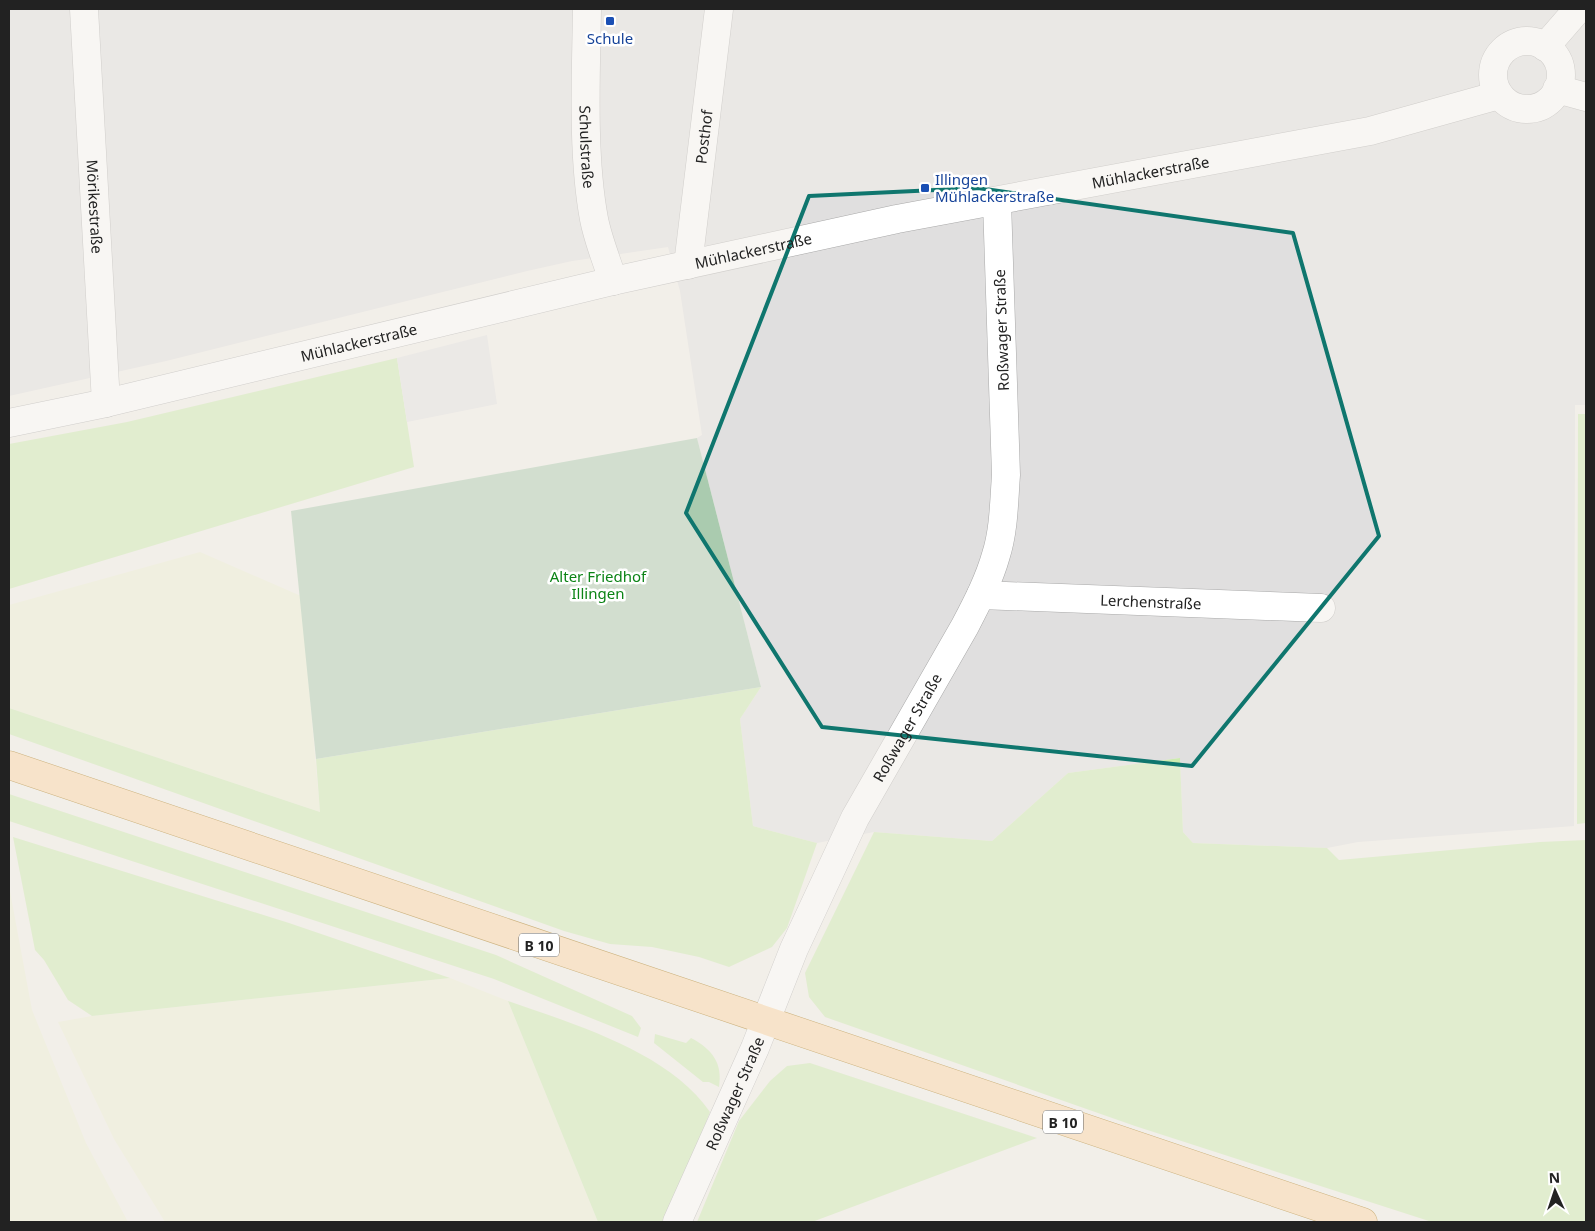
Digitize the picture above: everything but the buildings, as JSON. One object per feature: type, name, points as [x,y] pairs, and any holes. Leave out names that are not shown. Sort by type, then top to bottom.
[{"type":"main road","name":"B 10","points":[[9,765],[1363,1222]]},
{"type":"street","name":"Mörikestraße","points":[[84,9],[106,403]]},
{"type":"street","name":"Schulstraße","points":[[587,9],[589,173],[594,219],[613,281]]},
{"type":"street","name":"Posthof","points":[[688,265],[719,9]]},
{"type":"street","points":[[1545,47],[1578,9]]},
{"type":"street","points":[[1525,41],[1545,47],[1557,60],[1560,73],[1557,89],[1552,98],[1541,106],[1529,109],[1516,107],[1504,101],[1500,94],[1492,77],[1494,64],[1501,53],[1512,44],[1525,41]]},
{"type":"street","points":[[1557,89],[1586,97]]},
{"type":"street","name":"Mühlackerstraße","points":[[9,423],[106,403],[613,281],[897,220],[1370,131],[1500,94]]},
{"type":"street","name":"Roßwager Straße","points":[[677,1222],[766,1022],[794,949],[855,818],[981,595],[997,554],[1006,475],[997,202]]},
{"type":"street","name":"Lerchenstraße","points":[[981,595],[1321,608]]},
{"type":"highlighted area","points":[[978,188],[1293,233],[1379,536],[1192,766],[822,727],[686,513],[809,196]]},
{"type":"shaded area","points":[[9,9],[1586,9],[1586,405],[1575,405],[1574,826],[1358,842],[1327,848],[1193,843],[1183,832],[1180,758],[1068,773],[992,841],[874,832],[817,843],[753,826],[740,719],[761,687],[697,438],[702,435],[680,291],[668,247],[572,261],[527,271],[166,361],[9,396]]},
{"type":"shaded area","points":[[487,335],[497,404],[407,422],[397,358]]},
{"type":"green space","points":[[397,358],[414,467],[9,589],[9,444],[127,422]]},
{"type":"green space","points":[[1578,414],[1586,414],[1586,823],[1577,824]]},
{"type":"green space","name":"Alter Friedhof Illingen","points":[[697,438],[761,687],[316,759],[291,511]]},
{"type":"green space","points":[[200,552],[301,596],[320,812],[9,708],[9,605]]},
{"type":"green space","points":[[761,687],[740,719],[753,826],[817,843],[787,928],[772,947],[729,967],[699,957],[652,947],[610,944],[564,931],[9,734],[9,708],[320,812],[316,759]]},
{"type":"green space","points":[[1180,758],[1183,832],[1193,843],[1327,848],[1339,860],[1540,842],[1586,840],[1586,1222],[1432,1222],[1135,1126],[825,1017],[809,997],[805,973],[874,832],[992,841],[1068,773]]},
{"type":"green space","points":[[9,794],[496,955],[632,1016],[641,1028],[638,1037],[494,979],[9,821]]},
{"type":"green space","points":[[13,837],[289,923],[450,978],[92,1016],[68,1000],[44,960],[35,950]]},
{"type":"green space","points":[[9,886],[32,1010],[86,1143],[128,1222],[9,1222]]},
{"type":"green space","points":[[450,978],[508,1001],[598,1222],[165,1222],[114,1139],[58,1022],[92,1016]]},
{"type":"green space","points":[[508,1001],[590,1030],[645,1057],[670,1073],[692,1091],[710,1112],[667,1222],[598,1222]]},
{"type":"green space","points":[[655,1034],[686,1043],[691,1038],[705,1047],[717,1064],[720,1078],[719,1087],[709,1082],[703,1082],[654,1043]]},
{"type":"green space","points":[[810,1063],[1037,1138],[812,1222],[697,1222],[739,1121],[770,1081],[787,1066]]},
{"type":"place","name":"Schule","points":[[610,21]]},
{"type":"place","name":"Illingen Mühlackerstraße","points":[[925,188]]}]
